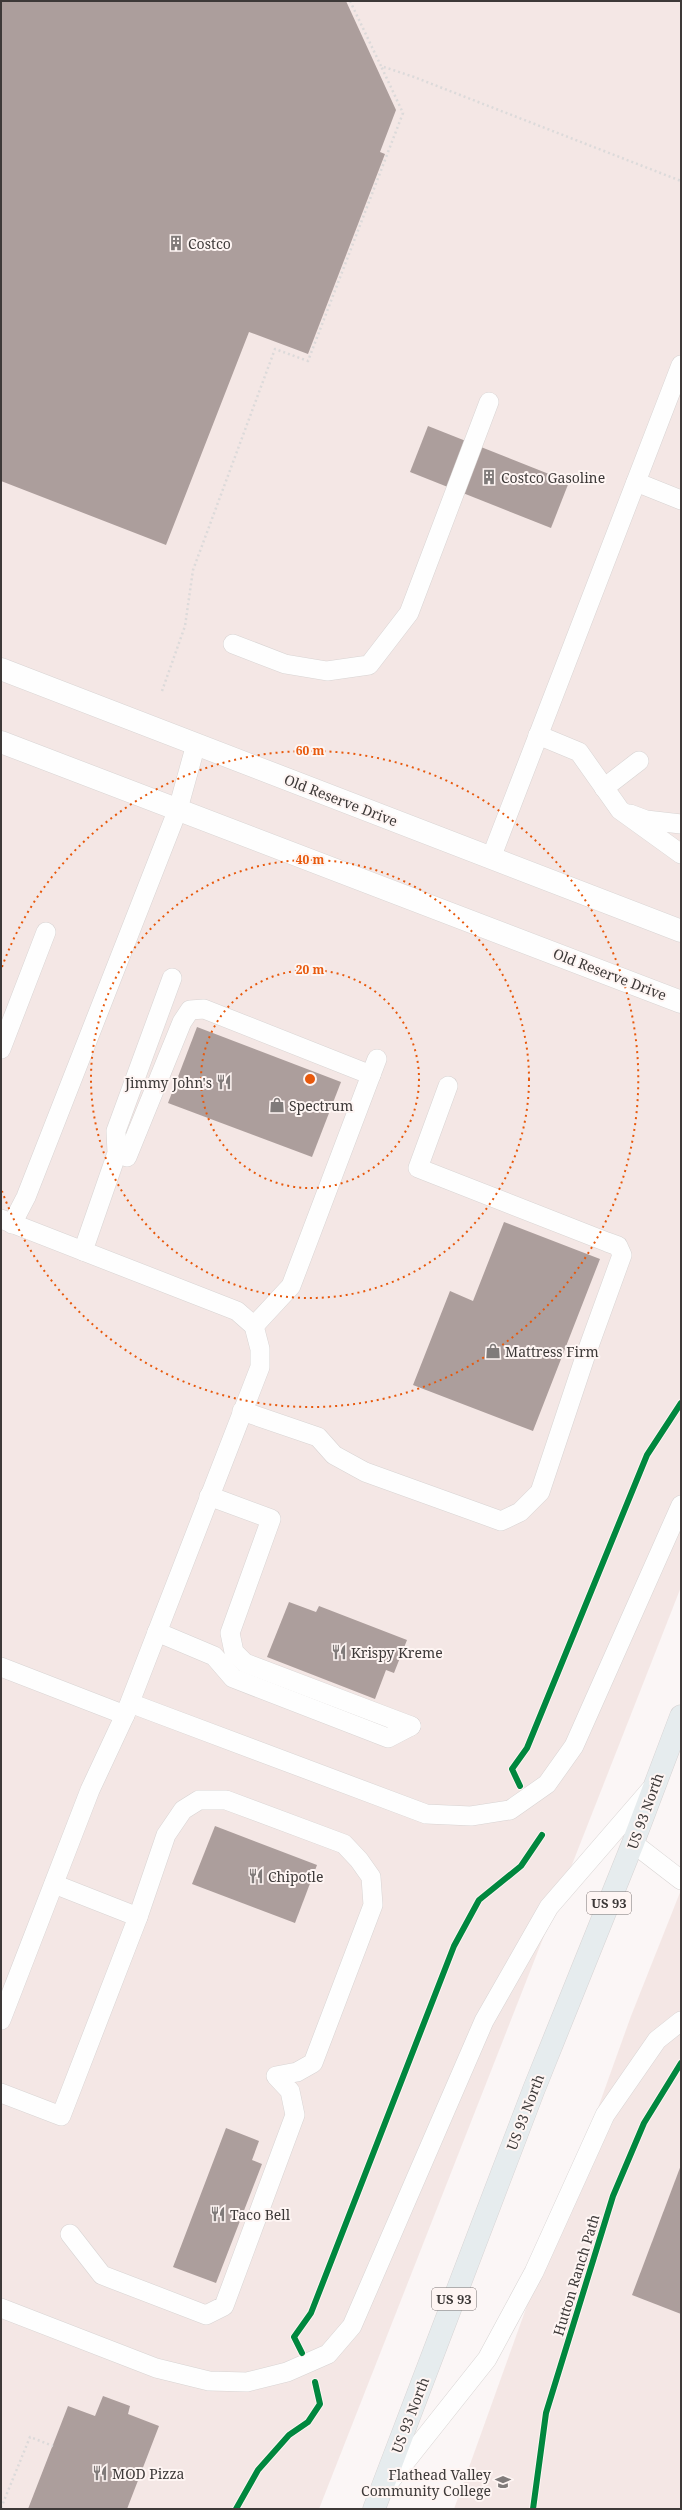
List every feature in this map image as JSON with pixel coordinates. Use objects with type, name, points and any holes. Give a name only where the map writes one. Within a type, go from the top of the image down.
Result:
[{"type":"main road","name":"Old Reserve Drive","points":[[1,669],[681,931]]},
{"type":"main road","name":"Old Reserve Drive","points":[[1,742],[681,1002]]},
{"type":"main road","name":"US 93 North","points":[[377,2502],[534,2089],[634,1843],[681,1716]]},
{"type":"lane","points":[[491,858],[681,365]]},
{"type":"lane","points":[[233,644],[285,664],[327,671],[368,665],[409,613],[489,402]]},
{"type":"lane","points":[[636,482],[681,500]]},
{"type":"lane","points":[[538,735],[579,752],[620,810],[681,854]]},
{"type":"lane","points":[[1,2020],[90,1790],[127,1709],[260,1367],[260,1349],[254,1326],[237,1311],[7,1221],[26,1197],[178,809],[196,744]]},
{"type":"lane","points":[[604,788],[639,761]]},
{"type":"lane","points":[[620,810],[646,820],[681,824]]},
{"type":"lane","points":[[1,1049],[46,932]]},
{"type":"lane","points":[[83,1252],[118,1153],[116,1131],[172,978]]},
{"type":"lane","points":[[127,1157],[182,1022],[190,1010],[204,1009],[374,1067],[291,1286],[254,1326]]},
{"type":"lane","points":[[242,1411],[318,1437],[334,1455],[365,1472],[501,1521],[520,1512],[540,1492],[585,1357],[622,1255],[618,1246],[418,1168],[448,1086]]},
{"type":"lane","points":[[157,1632],[214,1656],[233,1678],[388,1738],[411,1726],[246,1662],[234,1652],[230,1632],[272,1519],[210,1496]]},
{"type":"lane","points":[[1,1667],[127,1709],[426,1814],[471,1816],[510,1810],[547,1784],[574,1746],[681,1505]]},
{"type":"lane","points":[[1,2308],[156,2368],[209,2380],[247,2382],[287,2372],[328,2354],[352,2326],[484,2021],[549,1906],[654,1786]]},
{"type":"lane","points":[[1,2093],[61,2116],[138,1917],[166,1835],[183,1810],[199,1800],[226,1800],[344,1844],[359,1860],[371,1877],[373,1905],[313,2063],[297,2072],[276,2076],[290,2091],[296,2114],[224,2306],[206,2314],[102,2275],[70,2234]]},
{"type":"lane","points":[[634,1843],[681,1880]]},
{"type":"lane","points":[[54,1884],[138,1917]]},
{"type":"lane","points":[[377,2502],[487,2359],[534,2272],[604,2115],[657,2040],[681,2022]]},
{"type":"path","points":[[162,691],[185,626],[193,570],[275,349],[308,361],[403,114],[350,1]]},
{"type":"path","points":[[381,66],[414,77],[681,181]]},
{"type":"path","points":[[1,2508],[30,2437],[53,2446]]},
{"type":"shaded area","points":[[1,1],[681,1],[681,1587],[319,2509],[1,2509]]},
{"type":"shaded area","points":[[681,1890],[681,2509],[454,2509],[631,2016]]},
{"type":"building","name":"Costco","points":[[1,1],[346,1],[396,110],[380,152],[385,154],[308,354],[249,332],[166,545],[1,481]]},
{"type":"building","name":"Costco Gasoline","points":[[428,426],[569,482],[551,528],[410,472]]},
{"type":"building","points":[[197,1027],[341,1082],[312,1157],[168,1103]]},
{"type":"building","points":[[504,1222],[600,1259],[533,1431],[413,1385],[450,1291],[473,1301]]},
{"type":"building","points":[[289,1602],[316,1612],[319,1606],[407,1640],[394,1673],[386,1670],[375,1699],[267,1657]]},
{"type":"building","points":[[215,1826],[317,1865],[295,1923],[192,1884]]},
{"type":"building","points":[[226,2128],[259,2141],[252,2160],[262,2164],[216,2283],[173,2267]]},
{"type":"building","points":[[681,2165],[681,2314],[632,2295]]},
{"type":"building","points":[[103,2396],[130,2406],[128,2414],[159,2426],[127,2509],[28,2509],[68,2406],[95,2416]]},
{"type":"cycle path","points":[[520,1786],[512,1769],[527,1748],[647,1455],[681,1403]]},
{"type":"cycle path","points":[[302,2353],[294,2337],[311,2313],[454,1946],[479,1900],[521,1866],[542,1835]]},
{"type":"cycle path","name":"Hutton Ranch Path","points":[[533,2509],[546,2413],[613,2196],[644,2123],[681,2063]]},
{"type":"cycle path","points":[[236,2509],[258,2470],[289,2435],[308,2422],[320,2404],[315,2382]]},
{"type":"place","name":"Costco","points":[[176,243]]},
{"type":"place","name":"Costco Gasoline","points":[[489,477]]},
{"type":"place","name":"Jimmy John's","points":[[224,1082]]},
{"type":"place","name":"Spectrum","points":[[277,1105]]},
{"type":"place","name":"Mattress Firm","points":[[493,1351]]},
{"type":"place","name":"Krispy Kreme","points":[[339,1652]]},
{"type":"place","name":"Chipotle","points":[[256,1876]]},
{"type":"place","name":"Taco Bell","points":[[218,2214]]},
{"type":"place","name":"MOD Pizza","points":[[100,2473]]},
{"type":"place","name":"Flathead Valley Community College","points":[[503,2482]]}]
